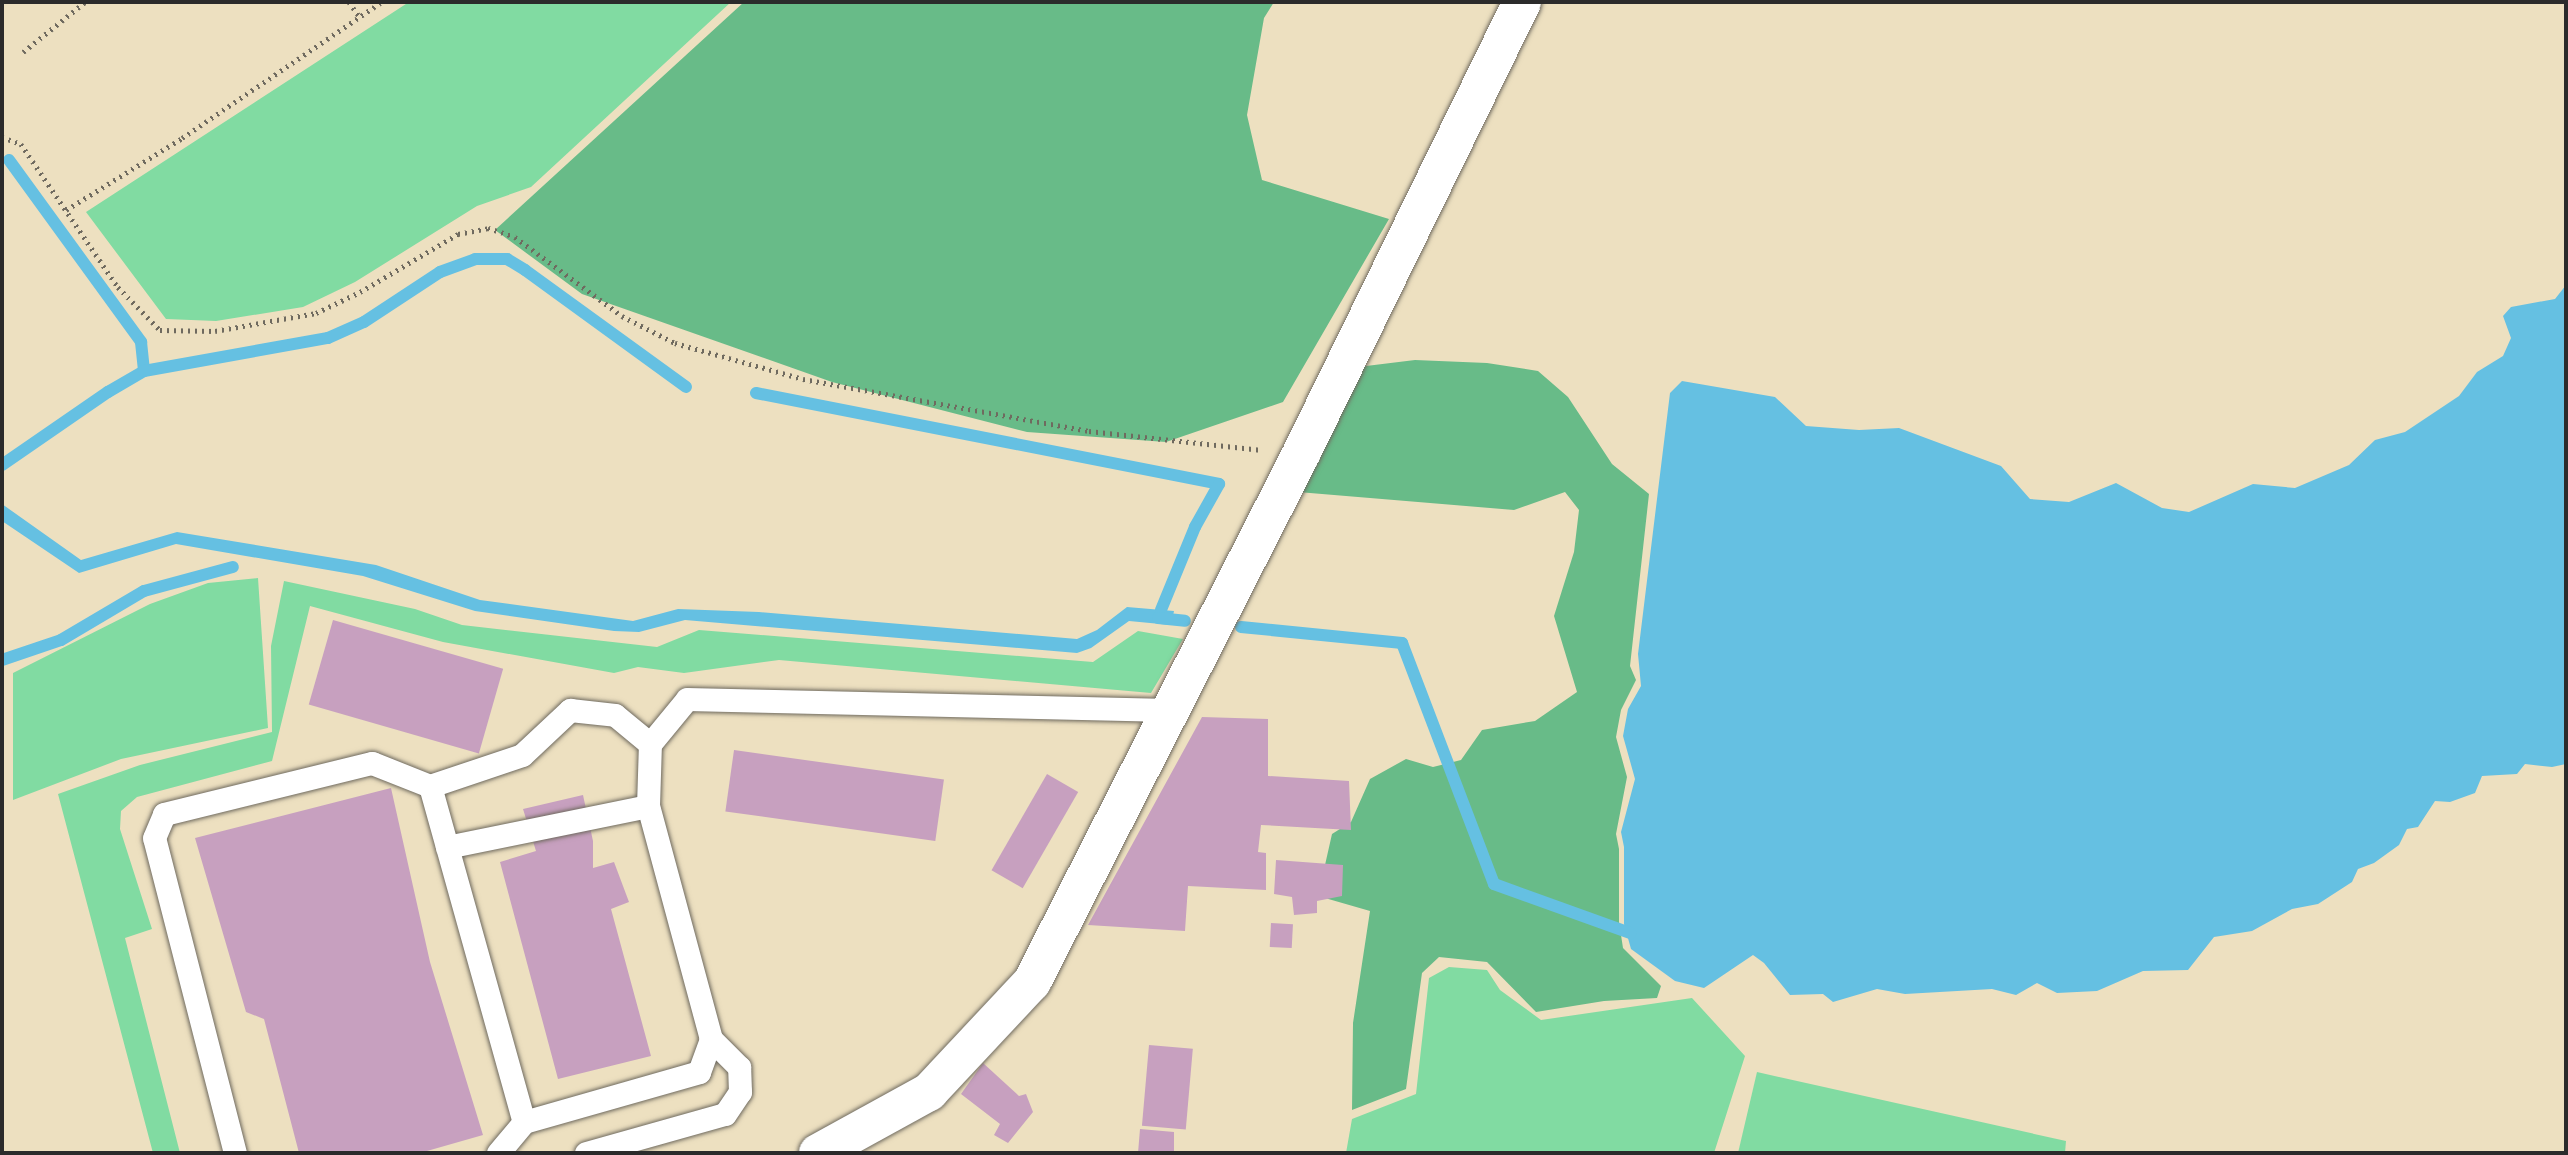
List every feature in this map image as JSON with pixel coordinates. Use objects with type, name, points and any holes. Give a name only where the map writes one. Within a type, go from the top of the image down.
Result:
[{"type":"street","points":[[818,1153],[929,1092],[1032,982],[1301,454],[1522,2]]},
{"type":"lane","points":[[586,1153],[643,1145],[725,1114],[740,1092],[739,1066],[711,1039],[648,806],[650,744],[687,699],[1169,710]]},
{"type":"lane","points":[[235,1153],[155,838],[164,814],[372,763],[430,786],[523,755],[570,709],[615,715],[650,744]]},
{"type":"lane","points":[[430,786],[524,1122]]},
{"type":"lane","points":[[447,847],[648,806]]},
{"type":"lane","points":[[498,1153],[524,1122],[699,1072],[711,1039]]},
{"type":"path","points":[[23,52],[85,2]]},
{"type":"path","points":[[349,2],[360,17]]},
{"type":"path","points":[[66,210],[182,138],[382,2]]},
{"type":"path","points":[[2,137],[21,144],[118,286],[160,330],[215,331],[316,313],[360,292],[458,234],[488,228],[515,237],[622,316],[675,344],[803,379],[1089,431],[1301,454]]},
{"type":"green space","points":[[409,2],[731,2],[531,187],[477,206],[355,282],[303,307],[216,321],[166,319],[86,212]]},
{"type":"green space","points":[[744,2],[1274,2],[1264,18],[1247,115],[1262,180],[1389,219],[1283,402],[1166,442],[1027,432],[832,382],[582,294],[495,230]]},
{"type":"green space","points":[[1415,360],[1487,363],[1538,371],[1568,397],[1612,464],[1649,494],[1630,666],[1636,680],[1621,710],[1616,737],[1627,777],[1616,834],[1619,849],[1619,922],[1623,948],[1661,986],[1657,998],[1604,1001],[1536,1012],[1487,962],[1439,957],[1422,973],[1406,1089],[1352,1110],[1353,1023],[1370,911],[1318,896],[1332,834],[1351,822],[1370,779],[1406,759],[1433,767],[1461,760],[1482,730],[1535,721],[1577,692],[1554,616],[1574,552],[1579,510],[1565,492],[1514,510],[1298,492],[1358,367]]},
{"type":"green space","points":[[258,578],[268,728],[121,759],[13,800],[13,673],[150,604],[208,583]]},
{"type":"green space","points":[[284,581],[415,609],[462,625],[657,647],[699,630],[1093,662],[1138,631],[1183,639],[1151,693],[779,660],[684,673],[638,667],[614,673],[443,642],[310,606],[272,761],[137,797],[121,811],[120,829],[152,929],[125,938],[180,1153],[153,1153],[58,794],[140,765],[272,732],[271,646]]},
{"type":"green space","points":[[1449,967],[1487,970],[1500,990],[1541,1020],[1692,998],[1745,1056],[1714,1153],[1346,1153],[1352,1119],[1416,1094],[1429,978]]},
{"type":"green space","points":[[1757,1072],[2066,1141],[2065,1153],[1738,1153]]},
{"type":"water","points":[[2566,285],[2566,764],[2552,767],[2525,764],[2517,774],[2482,776],[2475,793],[2450,802],[2435,801],[2418,827],[2407,829],[2399,845],[2374,863],[2358,869],[2352,882],[2318,904],[2292,909],[2252,931],[2214,937],[2188,970],[2143,971],[2097,991],[2057,993],[2037,983],[2016,995],[1992,989],[1905,994],[1877,989],[1833,1002],[1823,994],[1790,995],[1764,963],[1753,955],[1704,988],[1675,981],[1631,949],[1624,924],[1624,847],[1621,832],[1635,779],[1623,736],[1628,709],[1641,686],[1638,654],[1670,393],[1682,381],[1775,397],[1806,426],[1859,430],[1899,428],[2001,466],[2030,499],[2069,502],[2116,483],[2162,508],[2189,512],[2253,484],[2295,488],[2349,465],[2375,440],[2405,432],[2459,396],[2477,372],[2503,356],[2511,338],[2503,316],[2511,307],[2555,299]]},
{"type":"water","points":[[2,504],[81,560],[177,532],[376,565],[480,600],[633,621],[678,609],[759,612],[1077,639],[1097,630],[1127,607],[1174,611],[1171,625],[1129,621],[1091,648],[1077,653],[685,620],[639,632],[614,631],[475,611],[363,576],[176,544],[79,573],[2,521]]},
{"type":"building","points":[[333,620],[503,669],[479,753],[309,705]]},
{"type":"building","points":[[1202,717],[1268,719],[1268,776],[1349,781],[1351,830],[1261,825],[1258,852],[1266,853],[1266,890],[1188,886],[1185,931],[1088,925]]},
{"type":"building","points":[[734,750],[944,780],[935,841],[725,811]]},
{"type":"building","points":[[1047,774],[1078,792],[1023,888],[992,870]]},
{"type":"building","points":[[391,788],[430,962],[483,1135],[420,1153],[299,1153],[264,1019],[246,1012],[195,838]]},
{"type":"building","points":[[583,795],[593,841],[593,868],[614,862],[629,902],[611,909],[651,1056],[558,1079],[500,862],[536,851],[523,809]]},
{"type":"building","points":[[1276,860],[1343,865],[1342,896],[1317,901],[1317,913],[1294,915],[1292,897],[1274,894]]},
{"type":"building","points":[[1271,923],[1293,924],[1292,948],[1270,947]]},
{"type":"building","points":[[1149,1045],[1193,1049],[1186,1130],[1142,1126]]},
{"type":"building","points":[[983,1063],[1019,1096],[1026,1094],[1033,1112],[1008,1143],[994,1135],[1000,1124],[961,1094]]},
{"type":"building","points":[[1140,1129],[1174,1132],[1174,1153],[1138,1153]]},
{"type":"waterway","points":[[9,160],[141,342],[144,371]]},
{"type":"waterway","points":[[2,465],[108,392],[144,371],[328,338],[364,322],[440,272],[475,259],[507,259],[686,387]]},
{"type":"waterway","points":[[756,393],[1219,484],[1195,527],[1161,610]]},
{"type":"waterway","points":[[2,660],[61,640],[144,591],[233,567]]},
{"type":"waterway","points":[[1158,618],[1185,621]]},
{"type":"waterway","points":[[1241,627],[1402,643],[1494,884],[1630,933]]}]
